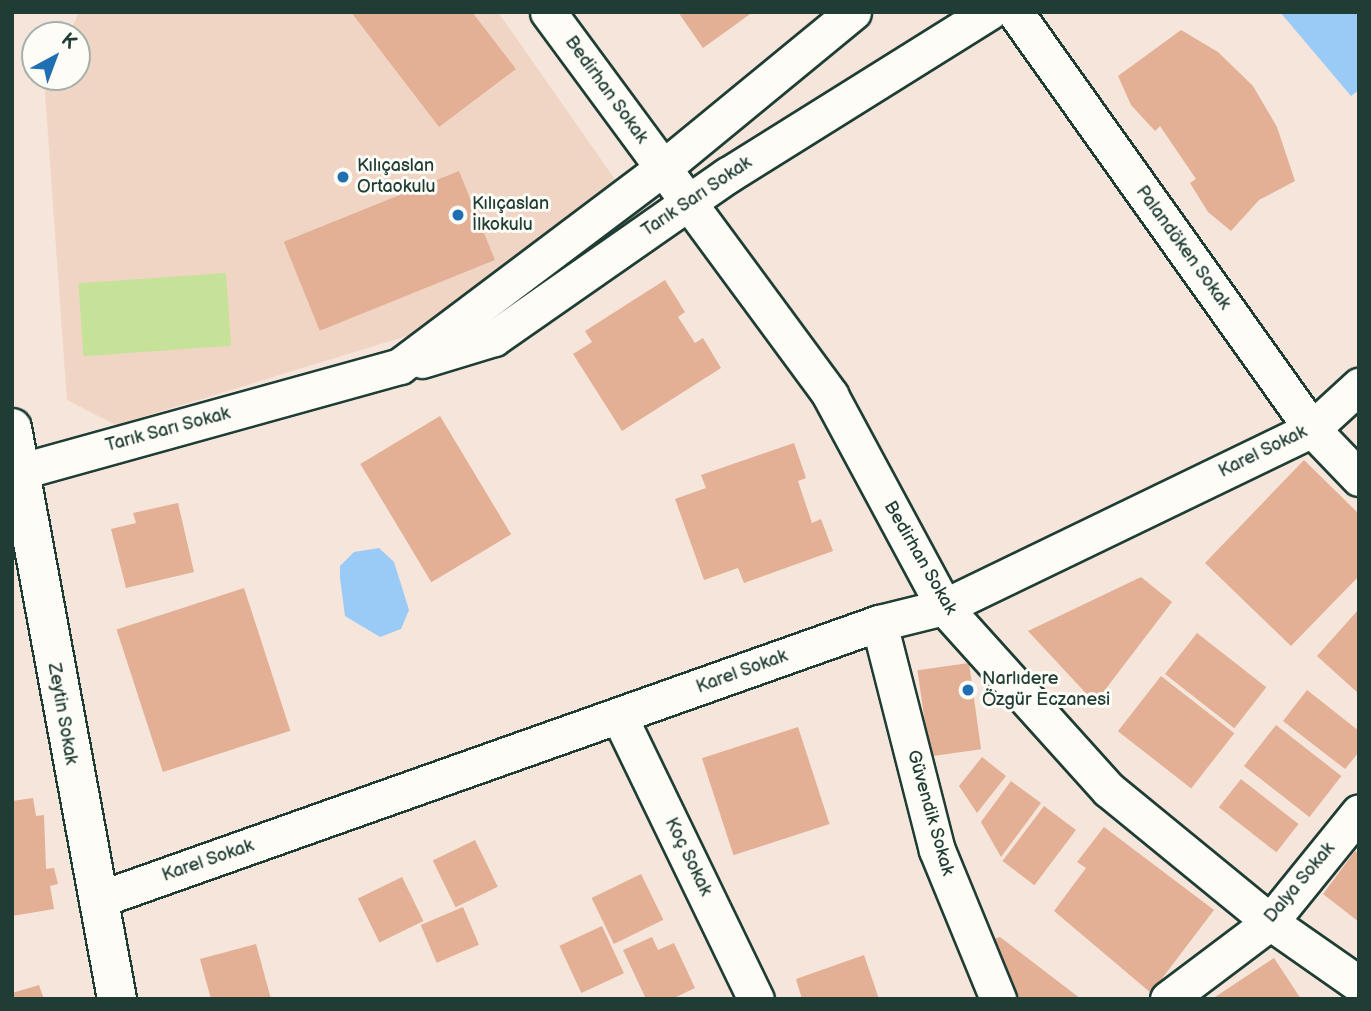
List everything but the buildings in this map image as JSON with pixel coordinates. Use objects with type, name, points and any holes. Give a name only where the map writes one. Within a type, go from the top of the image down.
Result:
[{"type":"street","name":"Bedirhan Sokak","points":[[548,12],[663,168],[686,204],[830,395],[944,607],[1109,790],[1346,984]]},
{"type":"street","name":"Tarık Sarı Sokak","points":[[400,366],[663,168],[853,12]]},
{"type":"street","name":"Tarık Sarı Sokak","points":[[14,449],[400,366],[494,338],[686,204],[989,12]]},
{"type":"street","name":"Palandöken Sokak","points":[[1015,12],[1312,429],[1359,478]]},
{"type":"street","name":"Karel Sokak","points":[[97,900],[879,623],[944,607],[1312,429],[1359,386]]},
{"type":"street","name":"Zeytin Sokak","points":[[12,428],[117,999]]},
{"type":"street","name":"Güvendik Sokak","points":[[879,623],[937,850],[998,999]]},
{"type":"street","name":"Koç Sokak","points":[[620,716],[756,999]]},
{"type":"street","name":"Dalya Sokak","points":[[1168,999],[1270,922],[1359,812]]},
{"type":"shaded area","name":"Kılıçaslan İlkokulu","points":[[79,12],[498,12],[623,191],[436,327],[116,425],[67,400],[45,92],[91,91],[91,21],[75,21]]},
{"type":"green space","points":[[226,273],[231,346],[83,356],[78,283]]},
{"type":"water","points":[[1280,12],[1359,12],[1359,90],[1351,96]]},
{"type":"water","points":[[379,548],[394,562],[409,610],[401,629],[380,637],[345,616],[340,578],[340,566],[354,552]]},
{"type":"place","name":"Kılıçaslan Ortaokulu","points":[[343,177]]},
{"type":"place","name":"Kılıçaslan İlkokulu","points":[[458,215]]},
{"type":"place","name":"Narlıdere Özgür Eczanesi","points":[[968,690]]}]
